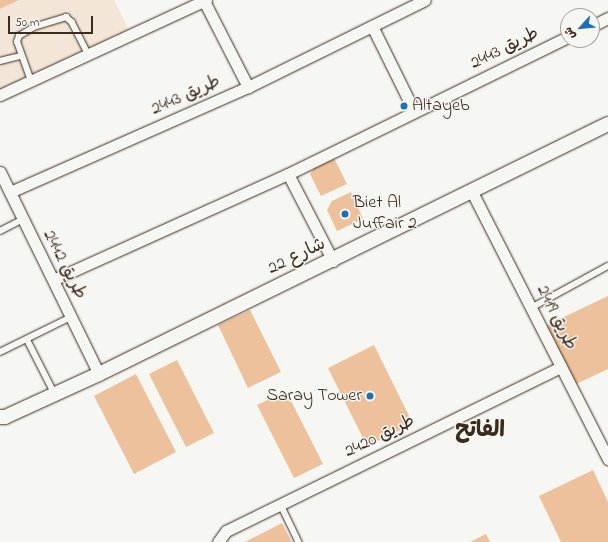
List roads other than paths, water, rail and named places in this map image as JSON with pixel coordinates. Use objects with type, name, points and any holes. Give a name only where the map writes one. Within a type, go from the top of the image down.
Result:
[{"type":"street","name":"طريق 2443","points":[[10,192],[248,87],[425,0]]},
{"type":"street","points":[[0,95],[88,53],[205,1],[248,87]]},
{"type":"street","points":[[372,26],[414,111]]},
{"type":"street","name":"طريق 2443","points":[[55,278],[288,174],[560,41]]},
{"type":"street","name":"شارع 22","points":[[2,418],[55,395],[333,261],[608,124]]},
{"type":"street","name":"طريق 2442","points":[[0,172],[22,220],[55,278],[71,317],[99,374]]},
{"type":"street","points":[[288,174],[333,261]]},
{"type":"street","name":"طريق 2419","points":[[472,192],[550,338],[561,367],[569,376],[608,460]]},
{"type":"street","name":"طريق 2420","points":[[218,542],[226,531],[561,367]]},
{"type":"lane","points":[[31,81],[20,56],[17,42],[19,36],[62,16],[72,22],[88,53]]},
{"type":"lane","points":[[0,61],[20,56]]},
{"type":"lane","points":[[0,231],[22,220]]},
{"type":"lane","points":[[533,307],[608,266]]},
{"type":"lane","points":[[0,352],[71,317]]},
{"type":"lane","points":[[27,339],[55,395]]},
{"type":"lane","points":[[281,505],[299,542]]},
{"type":"place","name":"Altayeb","points":[[404,106]]},
{"type":"place","name":"Biet Al Juffair 2","points":[[345,214]]},
{"type":"place","name":"Saray Tower","points":[[370,396]]},
{"type":"district","name":"الفاتح","points":[[480,432]]}]
